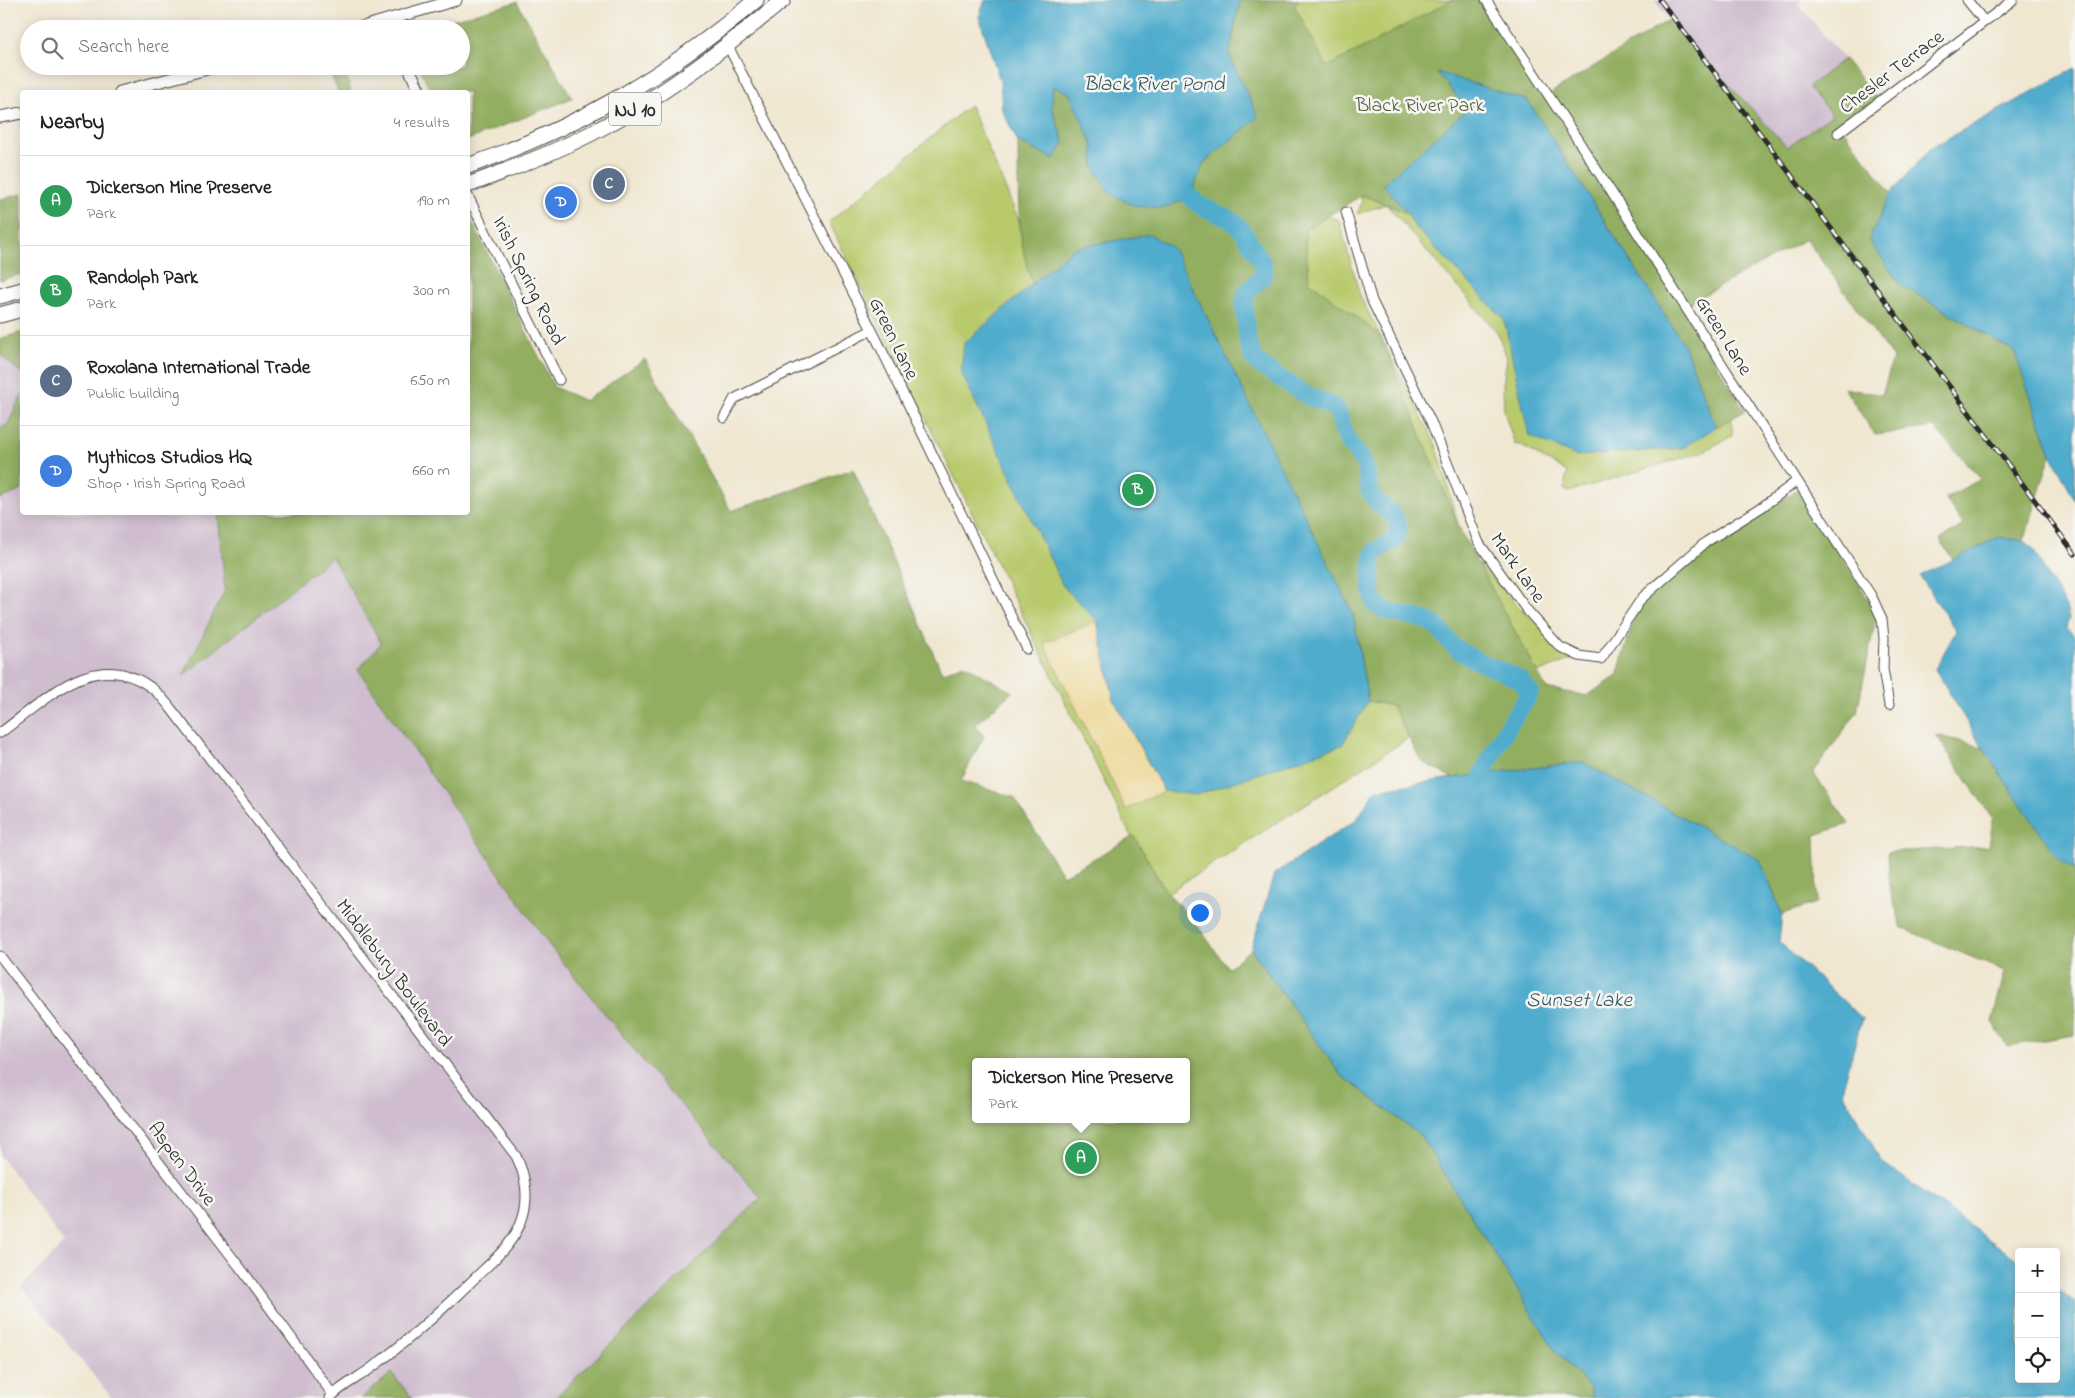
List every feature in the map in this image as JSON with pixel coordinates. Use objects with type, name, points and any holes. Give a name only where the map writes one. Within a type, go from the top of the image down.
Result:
[{"type":"highway","name":"NJ 10","points":[[470,165],[552,132],[625,95],[702,43],[756,0]]},
{"type":"highway","name":"NJ 10","points":[[470,184],[528,162],[592,133],[648,101],[728,46],[782,0]]},
{"type":"highway","points":[[0,296],[20,291]]},
{"type":"highway","points":[[0,315],[20,310]]},
{"type":"main road","points":[[403,20],[456,0]]},
{"type":"main road","points":[[128,90],[184,75]]},
{"type":"main road","points":[[412,75],[419,90]]},
{"type":"main road","points":[[0,117],[20,113]]},
{"type":"street","name":"Green Lane","points":[[1486,0],[1872,597],[1882,619],[1883,669],[1889,705]]},
{"type":"street","points":[[1967,0],[1984,22]]},
{"type":"street","name":"Chesler Terrace","points":[[1838,133],[2013,0]]},
{"type":"street","name":"Green Lane","points":[[728,46],[872,330],[1028,649]]},
{"type":"street","name":"Irish Spring Road","points":[[470,200],[559,380]]},
{"type":"street","name":"Mark Lane","points":[[1346,212],[1372,301],[1430,422],[1479,543],[1526,609],[1560,646],[1579,656],[1601,658],[1642,598],[1706,542],[1762,507],[1797,481]]},
{"type":"street","points":[[724,418],[734,399],[872,330]]},
{"type":"street","name":"Middlebury Boulevard","points":[[0,733],[64,685],[85,676],[99,673],[127,676],[155,690],[348,937],[516,1156],[522,1167],[526,1193],[524,1213],[515,1235],[504,1250],[424,1326],[332,1397],[323,1398]]},
{"type":"street","name":"Aspen Drive","points":[[0,956],[240,1267],[332,1397]]},
{"type":"shaded area","points":[[1654,0],[1801,0],[1798,4],[1844,59],[1808,87],[1832,115],[1787,148],[1669,20]]},
{"type":"shaded area","points":[[0,355],[20,371],[20,398],[7,426],[0,427]]},
{"type":"shaded area","points":[[20,491],[20,515],[218,515],[225,590],[184,675],[331,556],[381,643],[358,671],[549,945],[635,1051],[762,1198],[555,1398],[412,1398],[392,1373],[361,1398],[112,1398],[22,1287],[64,1243],[0,1155],[0,499]]},
{"type":"green space","name":"Black River Park","points":[[1115,0],[1476,0],[1732,403],[1732,436],[1702,452],[1568,492],[1564,489],[1567,472],[1518,444],[1515,445],[1504,411],[1503,385],[1507,357],[1497,332],[1386,204],[1357,214],[1362,202],[1359,191],[1326,213],[1330,217],[1339,220],[1360,296],[1437,447],[1460,532],[1473,557],[1492,579],[1572,659],[1520,680],[1435,721],[1161,897],[829,222],[970,105],[1035,259]]},
{"type":"green space","name":"Black River Park","points":[[1240,0],[1299,0],[1294,5],[1327,67],[1452,0],[1480,0],[1546,96],[1669,20],[1787,147],[1832,115],[1808,87],[1844,59],[1879,101],[1842,128],[1891,193],[1869,240],[1901,285],[2014,351],[2051,454],[2024,541],[1999,537],[1953,560],[1940,540],[1963,525],[1945,498],[1981,479],[1934,427],[1875,435],[1844,388],[1882,395],[1893,358],[1806,239],[1682,307],[1745,411],[1716,427],[1684,345],[1528,101],[1438,73],[1468,109],[1384,184],[1407,213],[1362,195],[1305,230],[1309,281],[1380,335],[1462,534],[1546,688],[1587,696],[1617,676],[1642,592],[1798,489],[1877,613],[1857,712],[1813,773],[1849,824],[1815,835],[1817,903],[1782,914],[1759,860],[1582,762],[1452,778],[1421,761],[1392,706],[1368,701],[1353,614],[1074,248],[1033,284],[1023,250],[1019,214],[1018,142],[1054,159],[1064,142],[1052,108],[1053,85],[1070,93],[1093,145],[1094,167],[1135,206],[1164,208],[1190,197],[1204,162],[1257,117],[1229,55]]},
{"type":"green space","points":[[517,2],[572,98],[470,139],[470,90],[430,90],[423,75],[470,75],[470,20],[452,20]]},
{"type":"green space","points":[[331,75],[348,75],[350,90],[337,90]]},
{"type":"green space","points":[[20,194],[20,275],[0,280],[0,199]]},
{"type":"green space","points":[[470,218],[554,387],[585,401],[645,359],[731,511],[853,469],[942,673],[964,664],[1012,692],[975,725],[984,736],[961,781],[1014,797],[1063,876],[1134,836],[1166,891],[1196,924],[1228,968],[1251,949],[1340,1074],[1421,1136],[1555,1350],[1590,1388],[1592,1398],[555,1398],[761,1198],[635,1051],[549,945],[358,670],[381,643],[332,557],[183,676],[225,590],[218,515],[470,515]]},
{"type":"green space","points":[[20,333],[20,371],[0,355],[0,339]]},
{"type":"green space","points":[[20,398],[20,491],[0,499],[0,427],[7,426]]},
{"type":"green space","points":[[1936,735],[1982,747],[2059,860],[2075,870],[2075,1035],[2007,1046],[1992,1022],[2005,971],[1902,928],[1890,891],[1888,852],[1989,846],[1993,819]]},
{"type":"green space","points":[[392,1373],[412,1398],[361,1398]]},
{"type":"sand","points":[[1097,621],[1114,700],[1164,791],[1126,810],[1044,643]]},
{"type":"water","name":"Black River Pond","points":[[985,0],[1240,0],[1229,55],[1258,117],[1204,162],[1190,197],[1164,208],[1135,206],[1109,193],[1094,167],[1093,145],[1069,93],[1053,86],[1052,108],[1064,143],[1054,159],[1018,142],[1002,110],[1000,81],[979,17]]},
{"type":"water","points":[[2075,68],[2075,500],[2051,454],[2014,351],[1901,285],[1869,240],[1891,193],[1932,147]]},
{"type":"water","points":[[1437,72],[1528,101],[1684,345],[1716,427],[1683,448],[1576,456],[1529,436],[1504,319],[1415,227],[1407,213],[1383,184],[1467,109]]},
{"type":"water","points":[[1150,234],[1173,248],[1353,614],[1368,701],[1342,745],[1196,795],[1164,791],[1114,700],[1097,621],[1063,586],[961,372],[964,343],[1074,248]]},
{"type":"water","points":[[1999,537],[2024,541],[2031,546],[2066,607],[2069,618],[2066,628],[2075,636],[2075,870],[2059,860],[1982,747],[1935,669],[1956,631],[1920,576]]},
{"type":"water","name":"Sunset Lake","points":[[1582,762],[1760,860],[1782,914],[1779,942],[1862,1018],[1842,1091],[1882,1162],[2015,1258],[2015,1383],[2060,1383],[2060,1291],[2075,1302],[2075,1398],[1592,1398],[1590,1388],[1555,1350],[1421,1136],[1340,1074],[1251,949],[1274,874],[1357,819],[1375,790],[1452,778]]},
{"type":"waterway","points":[[1190,197],[1201,206],[1231,220],[1242,230],[1262,262],[1263,276],[1246,293],[1244,304],[1248,343],[1254,359],[1306,395],[1336,408],[1346,437],[1364,464],[1370,492],[1391,513],[1397,522],[1397,536],[1394,540],[1376,551],[1372,562],[1372,593],[1375,604],[1388,611],[1430,622],[1438,627],[1452,644],[1462,652],[1514,677]]},
{"type":"waterway","points":[[1483,774],[1509,725],[1530,692],[1520,680]]},
{"type":"railway","points":[[1660,0],[2075,554]]},
{"type":"place","name":"Roxolana International Trade","points":[[609,184]]},
{"type":"place","name":"Mythicos Studios HQ","points":[[561,202]]},
{"type":"place","name":"Randolph Park","points":[[1138,490]]},
{"type":"place","name":"Dickerson Mine Preserve","points":[[1081,1158]]}]
